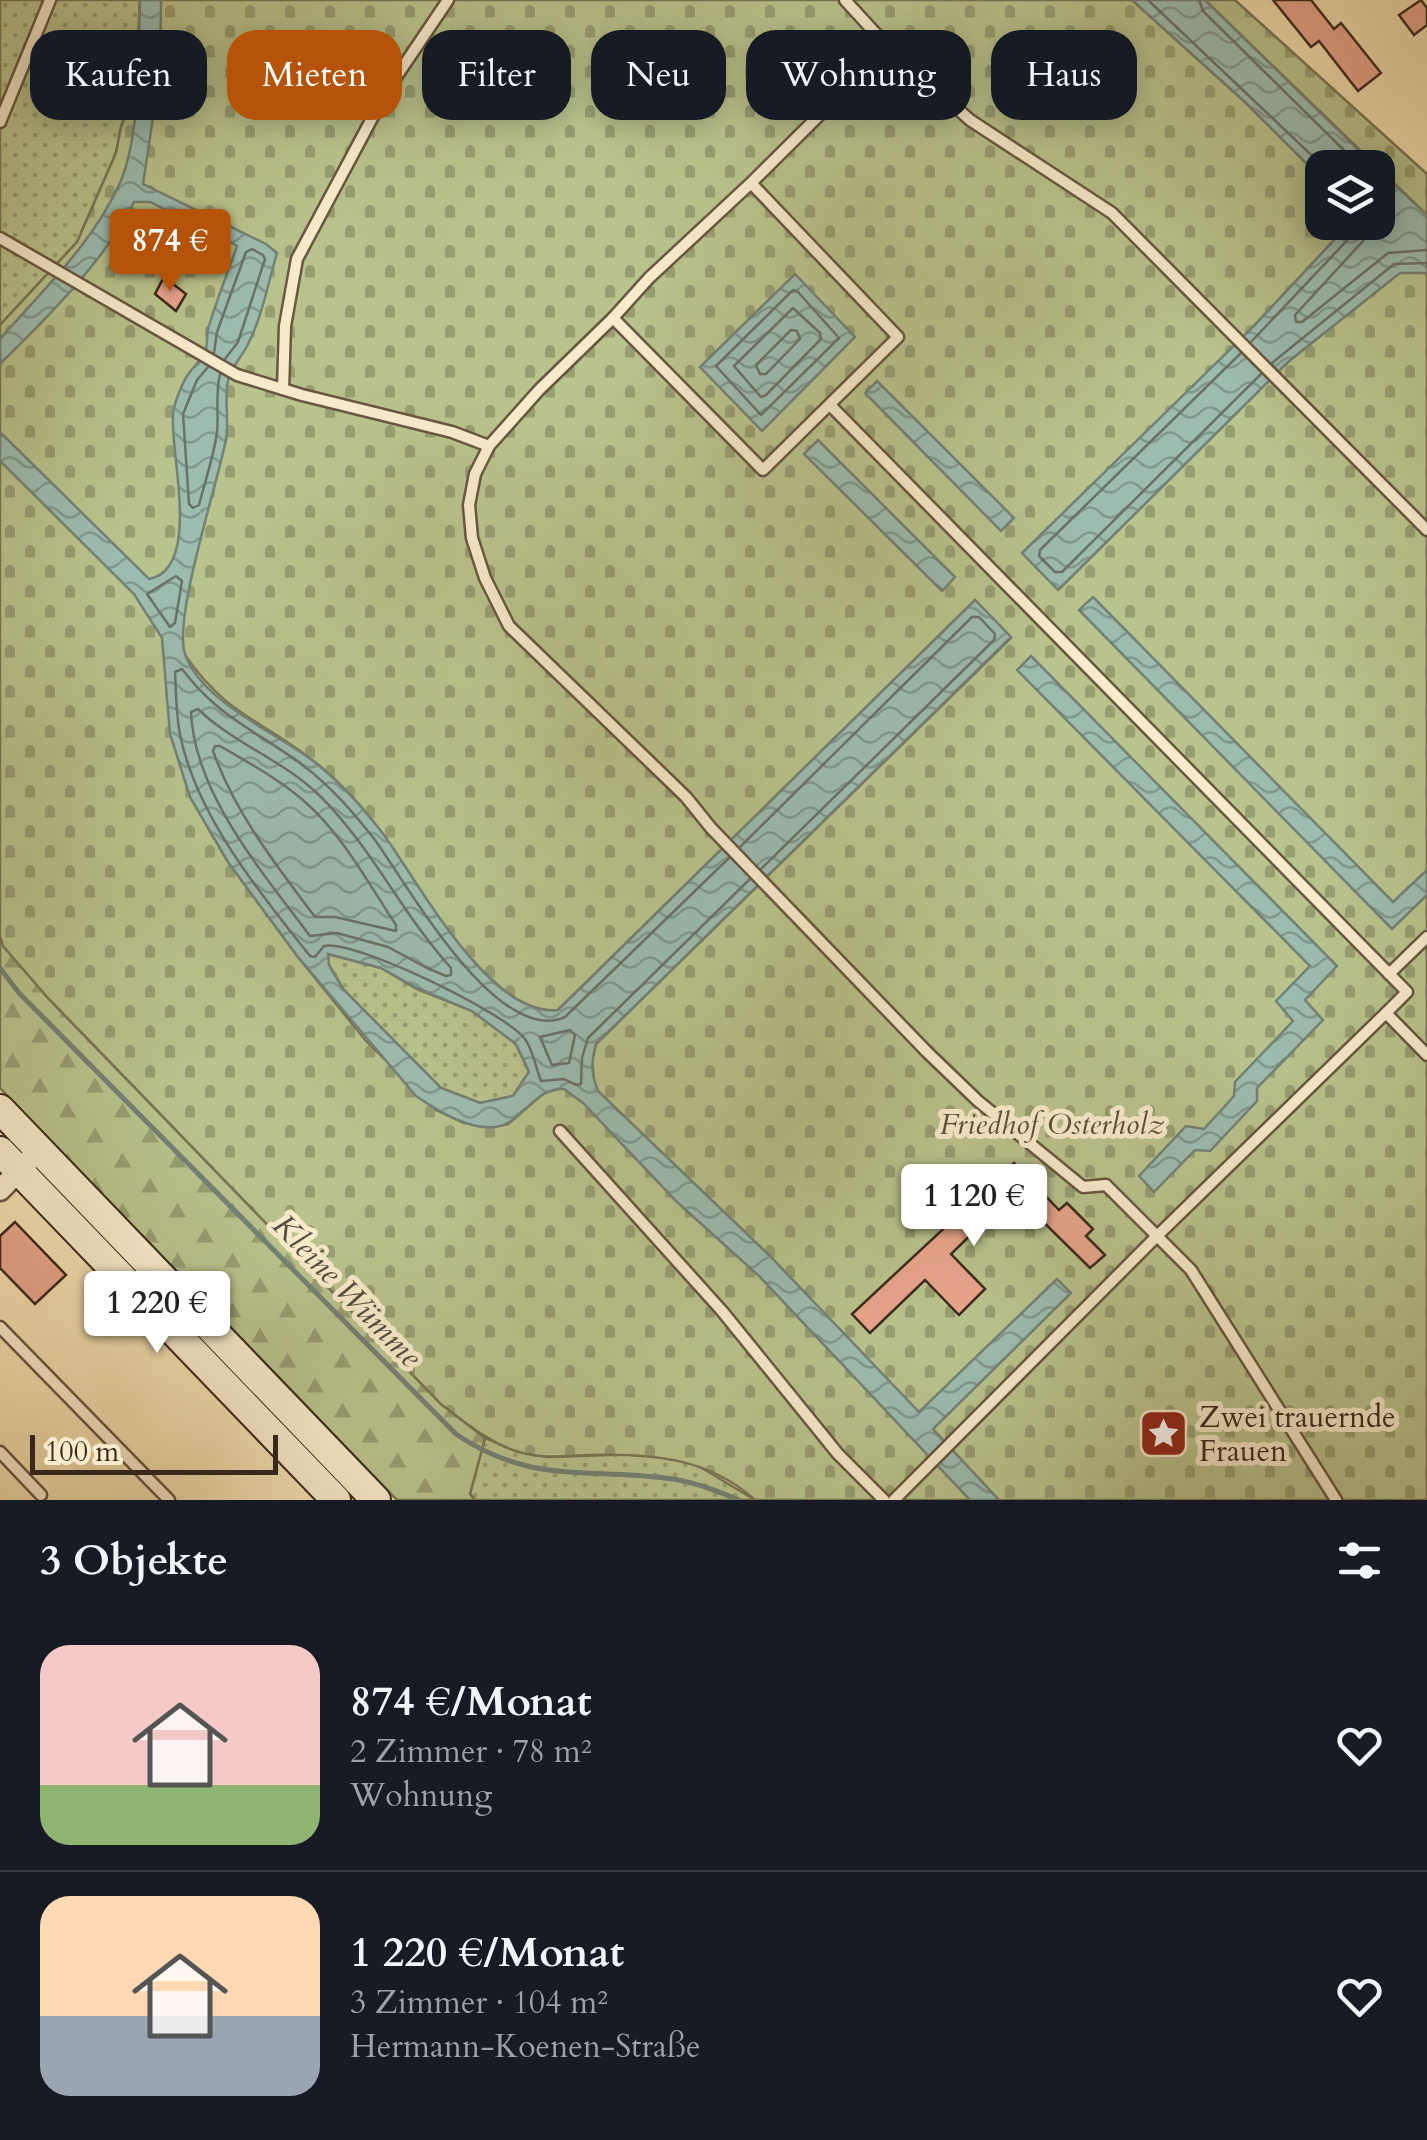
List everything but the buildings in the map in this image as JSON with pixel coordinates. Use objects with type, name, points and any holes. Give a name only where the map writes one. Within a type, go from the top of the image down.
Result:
[{"type":"main road","points":[[0,1109],[376,1500]]},
{"type":"main road","points":[[6,1171],[336,1500]]},
{"type":"street","points":[[6,1171],[39,1150]]},
{"type":"lane","points":[[0,122],[50,0]]},
{"type":"lane","points":[[283,389],[285,326],[297,259],[386,92],[448,0]]},
{"type":"lane","points":[[845,0],[872,30]]},
{"type":"lane","points":[[815,120],[649,278],[489,446],[475,474],[468,505],[472,538],[485,578],[509,626],[686,797],[767,887],[978,1101],[1082,1187],[1106,1185],[1191,1270],[1336,1500]]},
{"type":"lane","points":[[970,120],[1112,213],[1427,530]]},
{"type":"lane","points":[[613,318],[763,470],[830,405],[898,337],[752,183]]},
{"type":"lane","points":[[0,238],[237,375],[452,432],[489,446]]},
{"type":"lane","points":[[830,405],[1407,992],[894,1500]]},
{"type":"lane","points":[[1390,974],[1427,937]]},
{"type":"lane","points":[[1386,1014],[1427,1055]]},
{"type":"lane","points":[[560,1131],[722,1310],[838,1454],[884,1500]]},
{"type":"lane","points":[[0,1326],[170,1500]]},
{"type":"lane","points":[[0,1452],[41,1494]]},
{"type":"green space","points":[[0,0],[140,0],[139,30],[30,30],[30,120],[124,120],[116,153],[77,242],[0,325]]},
{"type":"green space","name":"Friedhof Osterholz","points":[[140,0],[1132,0],[1305,162],[1305,240],[1334,240],[1252,328],[1058,590],[1289,361],[1400,272],[1427,273],[1427,1500],[755,1500],[718,1475],[676,1461],[633,1455],[545,1456],[508,1448],[478,1432],[441,1404],[48,998],[3,946],[0,937],[0,325],[77,242],[116,153],[124,120],[207,120],[207,30],[139,30]],"holes":[[[975,600],[1011,638],[596,1044],[593,1079],[544,1093],[508,1124],[493,1127],[464,1123],[436,1110],[366,1041],[298,957],[228,862],[190,797],[185,655],[227,702],[307,756],[350,794],[483,972],[533,1007],[558,1010]]]},
{"type":"green space","points":[[1205,0],[1235,0],[1427,174],[1427,215],[1395,184],[1395,150],[1360,150]]},
{"type":"green space","points":[[0,937],[48,998],[441,1404],[485,1438],[470,1494],[475,1500],[397,1500],[0,1088]]},
{"type":"green space","points":[[328,954],[381,968],[417,989],[472,1011],[516,1044],[529,1072],[513,1096],[480,1103],[441,1088],[343,989],[329,965]]},
{"type":"green space","points":[[485,1438],[520,1452],[547,1457],[640,1454],[692,1462],[755,1500],[475,1500],[470,1494]]},
{"type":"water","points":[[140,0],[161,0],[161,30],[139,30]]},
{"type":"water","points":[[1132,0],[1205,0],[1359,150],[1305,150],[1305,162]]},
{"type":"water","points":[[135,120],[153,120],[143,184],[277,253],[257,324],[228,380],[226,439],[185,611],[185,654],[207,688],[317,764],[352,797],[384,835],[459,944],[507,993],[532,1007],[558,1010],[975,600],[1011,637],[596,1044],[593,1057],[598,1091],[770,1256],[919,1412],[1057,1279],[1071,1293],[933,1429],[999,1500],[970,1500],[759,1276],[677,1202],[583,1103],[564,1089],[542,1095],[511,1121],[488,1127],[462,1122],[416,1096],[298,957],[228,862],[190,797],[170,734],[162,638],[134,594],[0,461],[0,432],[149,579],[165,571],[175,555],[180,508],[173,434],[175,406],[186,377],[205,352],[208,329],[237,246],[150,202],[134,202],[92,266],[0,364],[0,339],[81,247],[108,207],[131,143]],"holes":[[[328,954],[381,968],[472,1011],[516,1044],[529,1072],[513,1096],[480,1103],[441,1088],[343,989],[329,965]]]},
{"type":"water","points":[[1395,185],[1427,215],[1427,273],[1400,273],[1289,361],[1058,590],[1022,553],[1252,328],[1334,240],[1395,240]]},
{"type":"water","points":[[795,274],[855,337],[762,431],[700,367]]},
{"type":"water","points":[[877,381],[1014,518],[1001,531],[865,393]]},
{"type":"water","points":[[818,440],[955,577],[942,591],[804,454]]},
{"type":"water","points":[[1093,597],[1393,902],[1427,870],[1427,895],[1392,929],[1079,610]]},
{"type":"water","points":[[1031,656],[1337,966],[1305,1000],[1323,1020],[1257,1088],[1257,1101],[1210,1151],[1195,1150],[1154,1192],[1139,1176],[1186,1126],[1204,1129],[1234,1096],[1235,1082],[1293,1021],[1276,1001],[1310,966],[1017,670]]},
{"type":"waterway","name":"Kleine Wümme","points":[[0,968],[19,993],[456,1434],[508,1461],[533,1467],[675,1479],[739,1500]]},
{"type":"place","name":"Zwei trauernde Frauen","points":[[1164,1434]]}]
